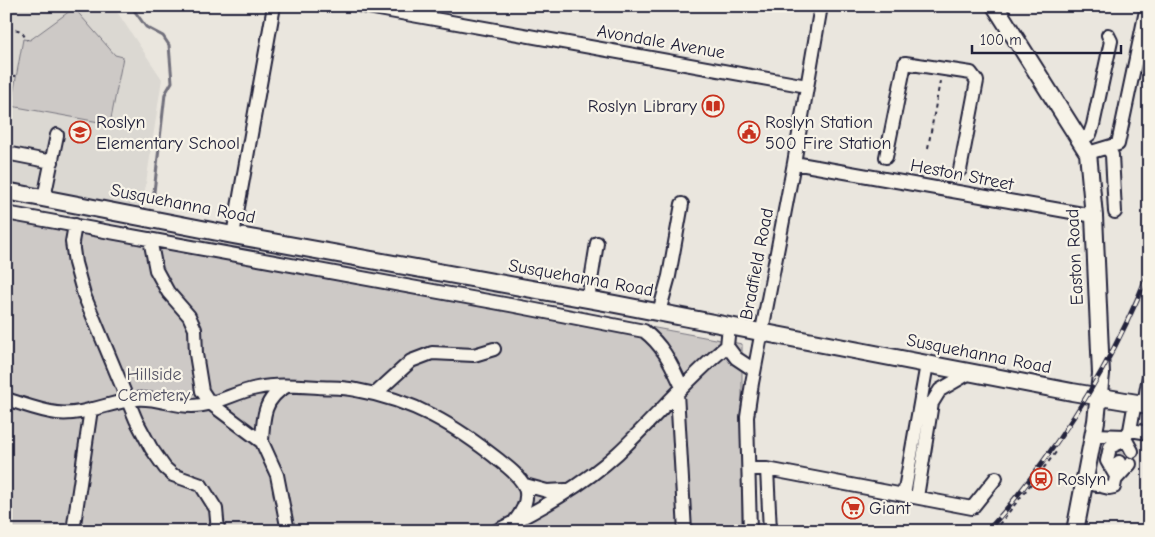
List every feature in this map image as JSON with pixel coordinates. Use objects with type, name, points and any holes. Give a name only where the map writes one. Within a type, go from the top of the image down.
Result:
[{"type":"main road","name":"Easton Road","points":[[995,6],[1084,147],[1094,216],[1100,355],[1099,396],[1075,531]]},
{"type":"main road","name":"Susquehanna Road","points":[[6,192],[659,312],[1142,404]]},
{"type":"street","points":[[233,235],[274,6]]},
{"type":"street","name":"Avondale Avenue","points":[[362,6],[807,86]]},
{"type":"street","name":"Bradfield Road","points":[[750,531],[747,417],[754,370],[822,6]]},
{"type":"street","points":[[1108,35],[1111,41],[1093,125],[1084,147],[1108,148],[1118,144],[1147,6]]},
{"type":"street","points":[[886,157],[905,63],[971,74],[976,81],[960,170]]},
{"type":"street","points":[[44,198],[57,135]]},
{"type":"street","points":[[1108,148],[1112,154],[1115,212]]},
{"type":"street","points":[[6,153],[52,162]]},
{"type":"street","name":"Heston Street","points":[[794,163],[1094,216]]},
{"type":"street","points":[[659,312],[669,276],[682,204]]},
{"type":"street","points":[[6,213],[644,331],[664,350],[680,390],[684,531]]},
{"type":"street","points":[[75,225],[72,242],[75,263],[84,295],[128,401],[151,448],[165,468],[173,475],[201,485],[216,509],[218,531]]},
{"type":"street","points":[[150,239],[156,270],[168,292],[189,316],[195,329],[196,354],[202,391],[210,403],[262,442]]},
{"type":"street","points":[[588,299],[597,243]]},
{"type":"street","points":[[729,326],[727,346],[736,358],[754,370]]},
{"type":"street","points":[[498,530],[530,514],[583,481],[616,454],[702,366],[727,346]]},
{"type":"street","points":[[375,394],[411,361],[418,358],[432,353],[474,355],[494,349]]},
{"type":"street","points":[[904,495],[927,364]]},
{"type":"street","points":[[917,497],[932,403],[940,390],[971,372]]},
{"type":"street","points":[[1127,441],[1142,404],[1149,376]]},
{"type":"street","points":[[6,399],[59,414],[152,398],[192,406],[210,403],[258,388],[288,386],[354,389],[400,400],[437,417],[469,436],[506,465],[525,484],[547,491],[561,491],[572,488]]},
{"type":"street","points":[[288,386],[273,398],[266,408],[263,417],[262,442],[276,475],[288,531]]},
{"type":"street","points":[[73,531],[91,409]]},
{"type":"street","points":[[1116,478],[1107,462],[1110,446],[1149,433]]},
{"type":"street","points":[[1093,435],[1127,441]]},
{"type":"street","points":[[1084,482],[1109,488],[1114,487],[1116,478],[1124,463]]},
{"type":"street","points":[[749,469],[767,469],[972,508],[996,478]]},
{"type":"street","points":[[767,469],[770,531]]},
{"type":"street","points":[[514,522],[526,504],[525,484]]},
{"type":"path","points":[[6,36],[11,6]]},
{"type":"path","points":[[8,28],[22,31],[27,40]]},
{"type":"path","points":[[6,75],[16,76]]},
{"type":"path","points":[[928,148],[940,81]]},
{"type":"path","points":[[994,531],[1057,451]]},
{"type":"shaded area","name":"Roslyn Elementary School","points":[[6,6],[113,6],[162,79],[142,209],[6,184]]},
{"type":"green space","points":[[74,8],[115,55],[123,57],[110,124],[11,106],[23,39],[30,40]]},
{"type":"green space","name":"Hillside Cemetery","points":[[6,208],[742,344],[742,531],[6,531]]},
{"type":"waterway","points":[[131,6],[146,27],[163,36],[169,45],[172,82],[165,94],[153,201]]},
{"type":"tunnel","points":[[1119,462],[1121,448]]},
{"type":"railway","points":[[987,531],[1042,463],[1074,417],[1115,347],[1149,271]]},
{"type":"place","name":"Roslyn Library","points":[[713,106]]},
{"type":"place","name":"Roslyn Elementary School","points":[[80,132]]},
{"type":"place","name":"Roslyn Station 500 Fire Station","points":[[749,132]]},
{"type":"place","name":"Roslyn","points":[[1041,479]]},
{"type":"place","name":"Giant","points":[[853,508]]}]
